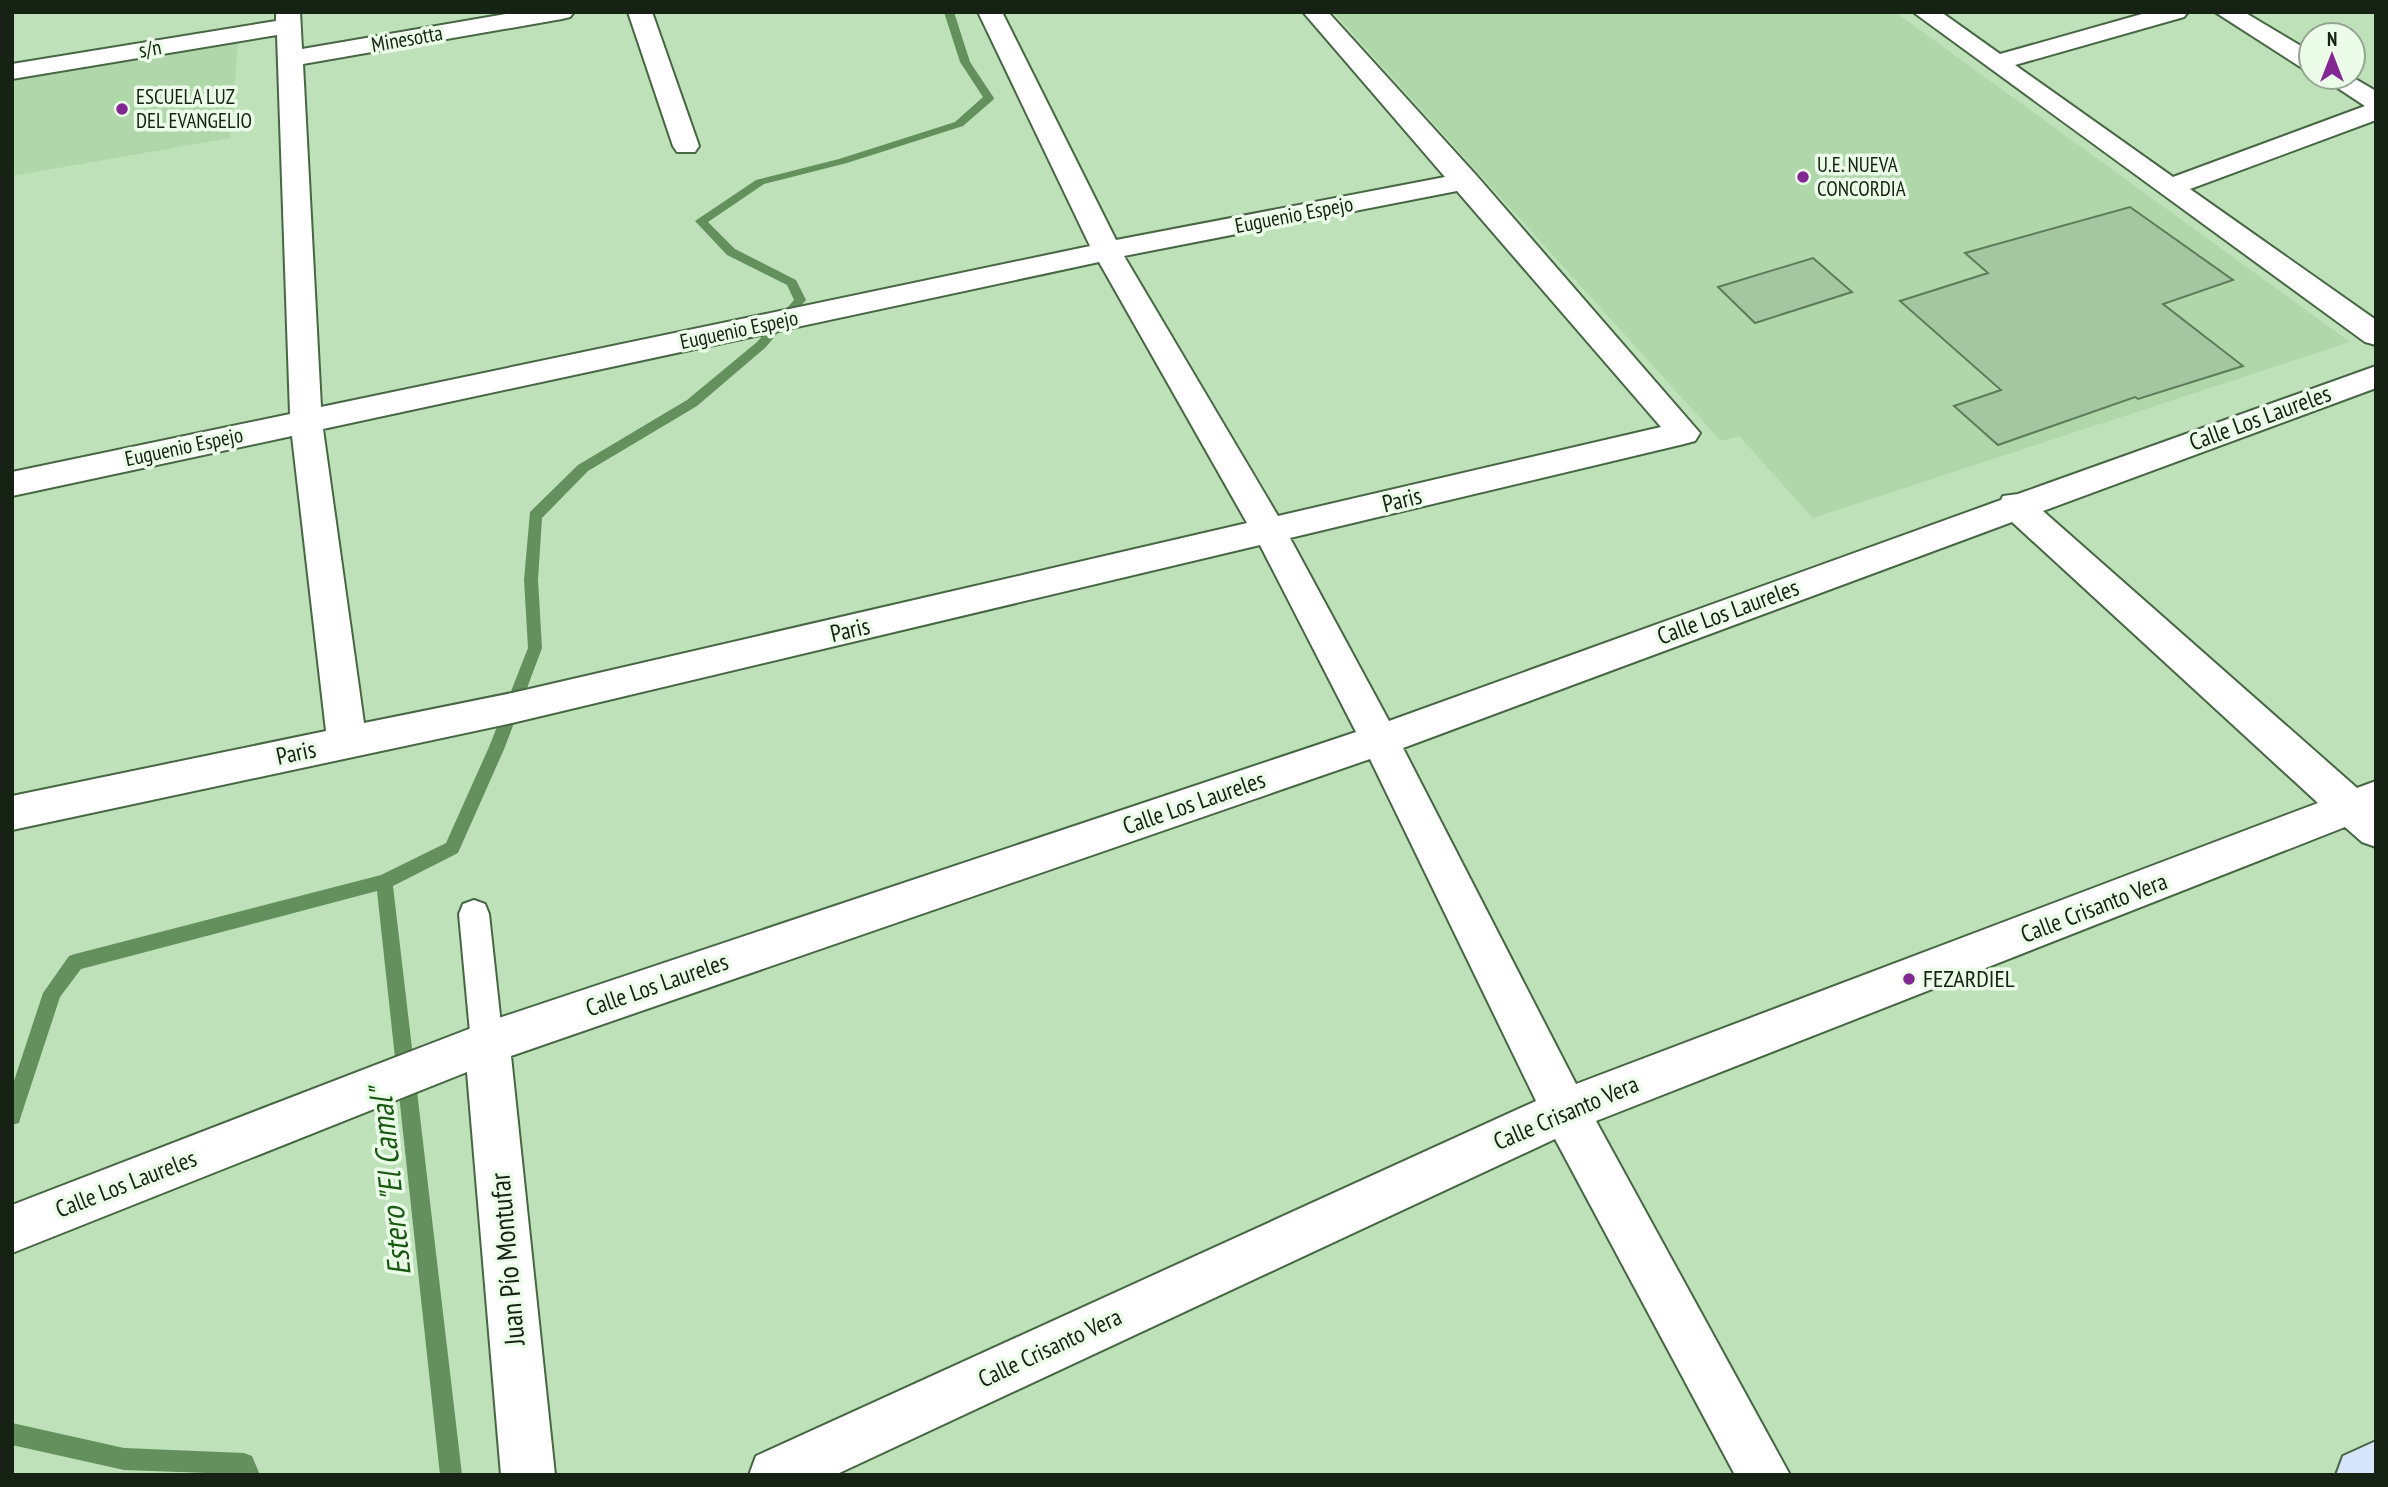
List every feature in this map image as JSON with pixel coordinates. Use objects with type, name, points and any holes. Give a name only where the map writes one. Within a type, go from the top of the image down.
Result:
[{"type":"main road","points":[[2362,1475],[2376,1467]]},
{"type":"street","name":"Minesotta","points":[[293,58],[562,12]]},
{"type":"street","points":[[640,12],[686,146]]},
{"type":"street","points":[[990,12],[1107,251],[1270,532],[1381,740],[1564,1111],[1764,1475]]},
{"type":"street","points":[[1315,12],[1466,181]]},
{"type":"street","points":[[1925,12],[2376,335]]},
{"type":"street","points":[[1995,63],[2176,12]]},
{"type":"street","points":[[2227,12],[2297,54]]},
{"type":"street","points":[[288,19],[293,58],[306,420],[347,742]]},
{"type":"street","name":"s/n","points":[[12,72],[288,19]]},
{"type":"street","points":[[2358,91],[2376,102]]},
{"type":"street","points":[[2169,187],[2376,111]]},
{"type":"street","name":"Euguenio Espejo","points":[[12,484],[1107,251],[1466,181]]},
{"type":"street","name":"Paris","points":[[12,813],[513,708],[1270,532],[1684,432],[1466,181]]},
{"type":"street","name":"Calle Los Laureles","points":[[12,1229],[487,1043],[1381,740],[2015,505],[2376,376]]},
{"type":"street","points":[[2015,505],[2368,812]]},
{"type":"street","name":"Calle Crisanto Vera","points":[[775,1475],[1564,1111],[2368,812]]},
{"type":"street","name":"Juan Pío Montufar","points":[[487,1043],[528,1475]]},
{"type":"lane","points":[[474,914],[487,1043]]},
{"type":"shaded area","name":"U.E. NUEVA CONCORDIA","points":[[1333,12],[1895,12],[2350,342],[1813,518],[1739,436],[1721,441]]},
{"type":"shaded area","name":"ESCUELA LUZ DEL EVANGELIO","points":[[238,43],[230,138],[12,176],[12,81]]},
{"type":"building","points":[[2130,207],[2233,280],[2163,304],[2243,366],[2138,399],[2135,397],[1998,445],[1954,406],[2001,390],[1900,301],[1988,273],[1965,253]]},
{"type":"building","points":[[1813,258],[1852,292],[1755,323],[1718,287]]},
{"type":"waterway","points":[[384,882],[452,848],[497,747],[535,648],[531,580],[535,516],[583,468],[692,403],[761,345],[800,300],[792,283],[731,252],[701,221],[760,182],[843,161],[959,124],[989,98],[965,62],[949,12]]},
{"type":"waterway","points":[[12,1116],[52,993],[75,962],[384,882]]},
{"type":"waterway","name":"Estero \"El Camal\"","points":[[384,882],[451,1475]]},
{"type":"waterway","points":[[12,1434],[124,1459],[244,1464],[249,1475]]},
{"type":"place","name":"ESCUELA LUZ DEL EVANGELIO","points":[[122,109]]},
{"type":"place","name":"U.E. NUEVA CONCORDIA","points":[[1803,177]]},
{"type":"place","name":"FEZARDIEL","points":[[1909,979]]}]
